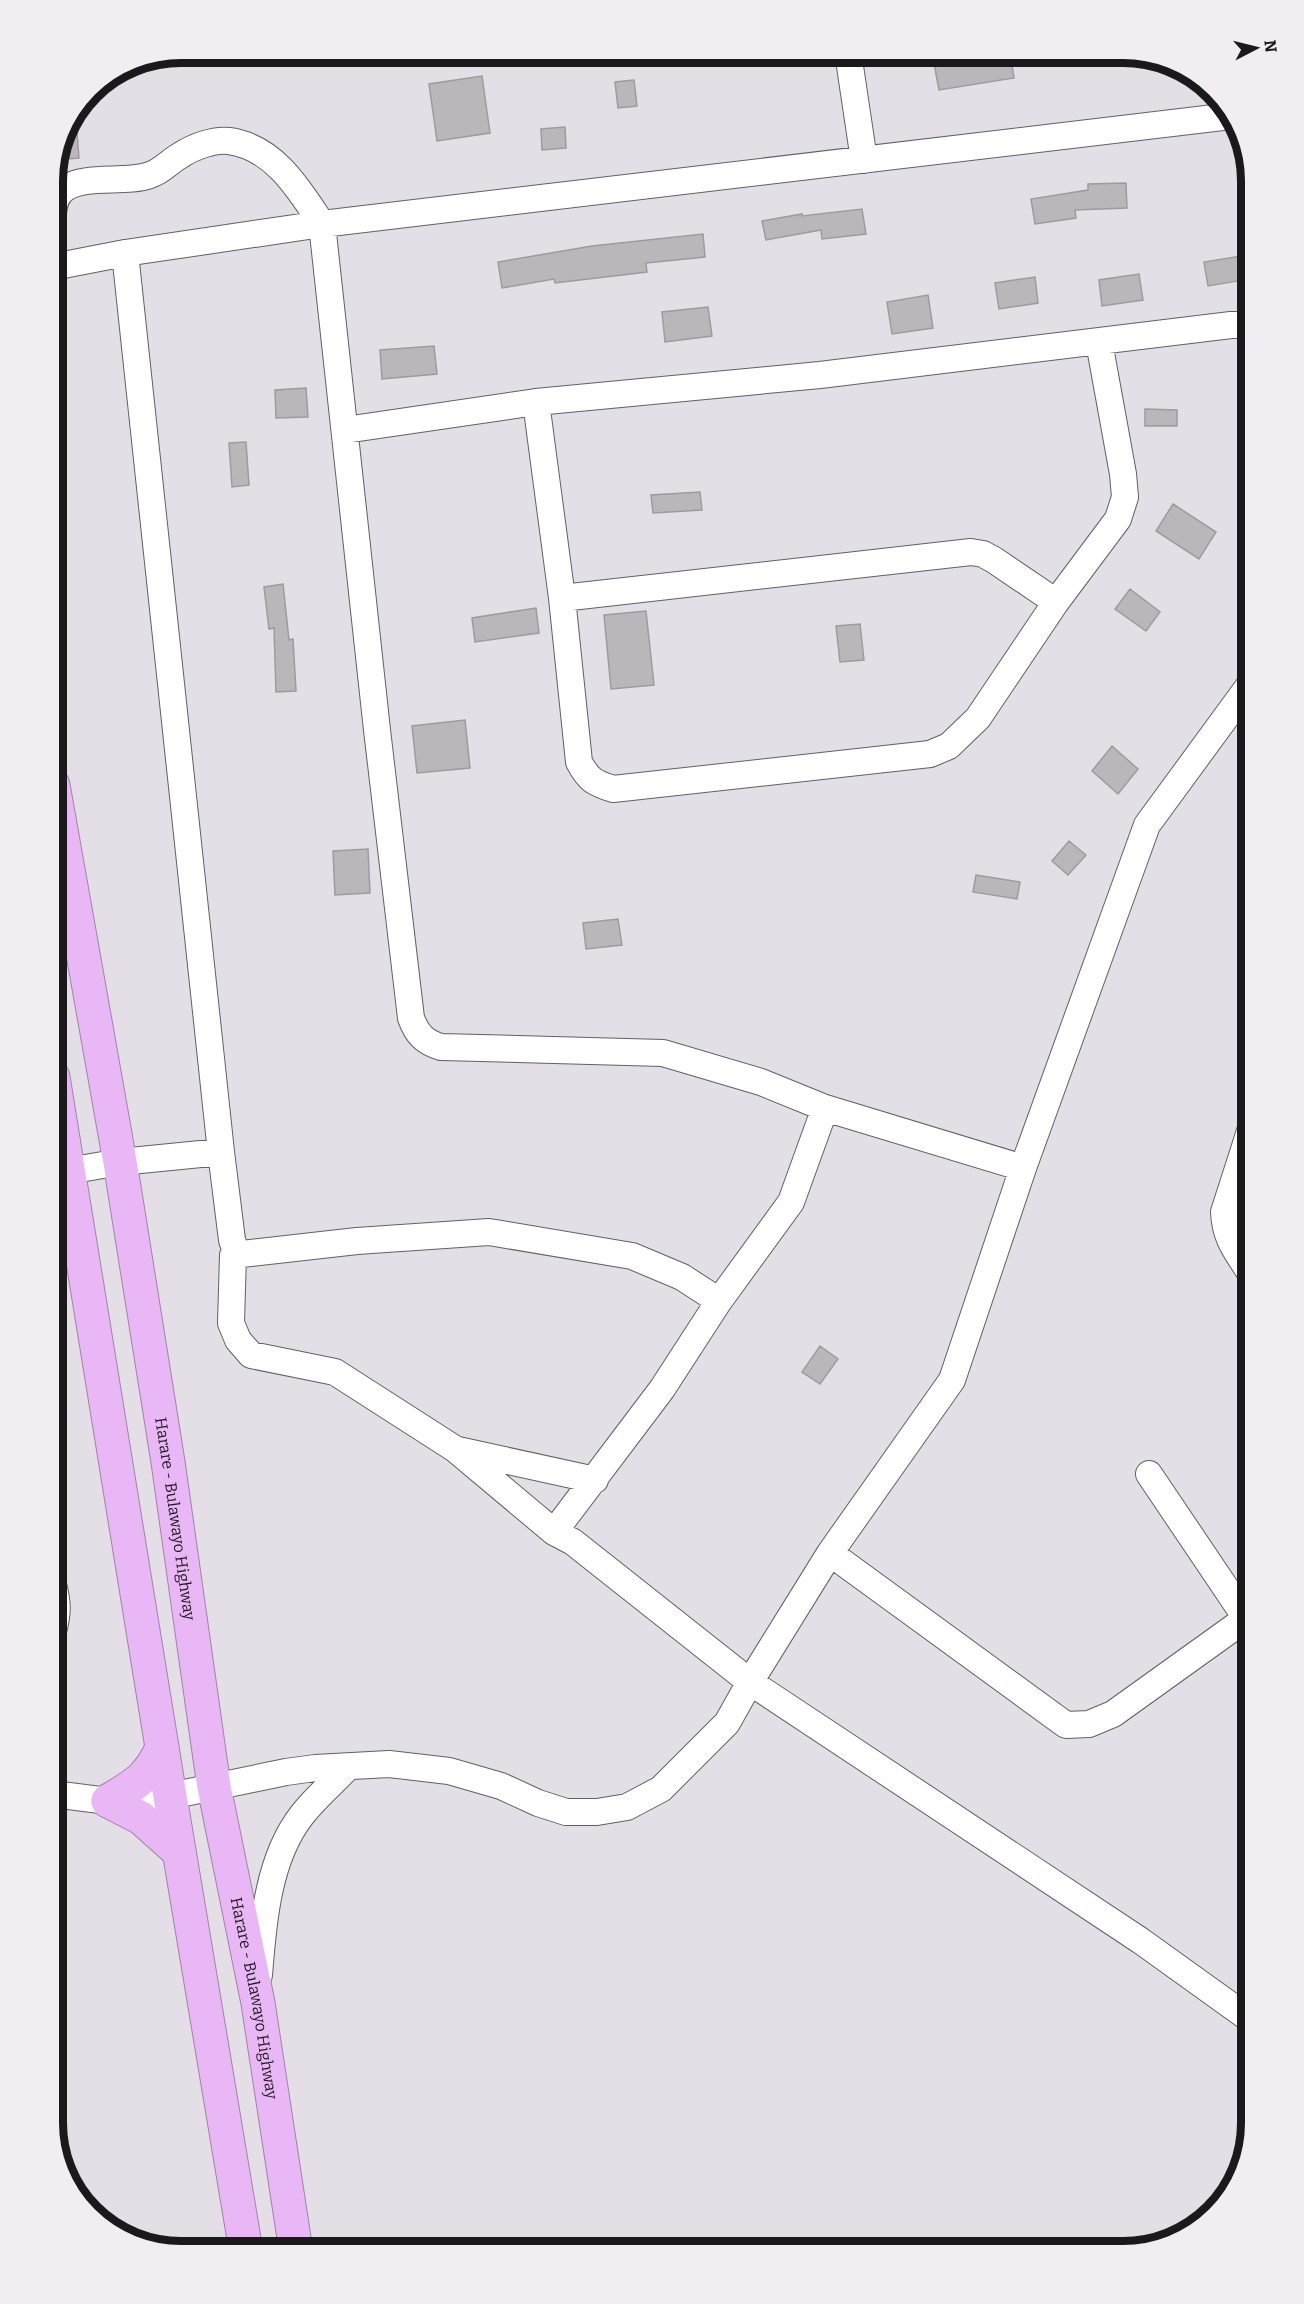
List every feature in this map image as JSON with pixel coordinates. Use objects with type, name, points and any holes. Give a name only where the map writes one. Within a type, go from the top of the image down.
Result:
[{"type":"highway","name":"Harare - Bulawayo Highway","points":[[63,841],[120,1162],[168,1462],[214,1787],[258,2003],[294,2241]]},
{"type":"highway","points":[[63,1140],[178,1851],[244,2241]]},
{"type":"highway","points":[[108,1801],[145,1776],[153,1768],[162,1748]]},
{"type":"highway","points":[[108,1801],[141,1818],[178,1851]]},
{"type":"street","points":[[849,63],[864,160]]},
{"type":"street","points":[[63,265],[124,253],[322,224],[1222,117]]},
{"type":"street","points":[[63,190],[88,182],[143,177],[159,171],[181,155],[213,141],[228,140],[247,146],[274,161],[295,184],[322,224],[411,1018],[415,1029],[423,1039],[441,1047],[663,1053],[760,1082],[825,1108],[1023,1168]]},
{"type":"street","points":[[124,253],[221,1152],[235,1249],[232,1255],[231,1323],[238,1340],[251,1355],[334,1372],[455,1449],[554,1532],[573,1542],[750,1682],[1140,1941],[1241,2013]]},
{"type":"street","points":[[345,430],[536,402],[820,375],[1241,325]]},
{"type":"street","points":[[536,402],[562,598],[579,762],[586,776],[596,783],[614,789],[930,753],[949,746],[978,718],[1056,602],[1118,519],[1125,497],[1099,342]]},
{"type":"street","points":[[562,598],[971,552],[984,554],[1056,602]]},
{"type":"street","points":[[63,1795],[108,1801],[170,1796],[286,1772],[389,1764],[449,1772],[501,1786],[538,1803],[566,1812],[597,1812],[627,1807],[661,1789],[727,1723],[830,1553],[952,1380],[1023,1168],[1147,825],[1241,697]]},
{"type":"street","points":[[554,1532],[662,1389],[719,1301],[791,1202],[825,1108]]},
{"type":"street","points":[[68,1171],[120,1162],[221,1152]]},
{"type":"street","points":[[1241,1159],[1224,1212],[1224,1226],[1229,1240],[1241,1259]]},
{"type":"street","points":[[232,1255],[357,1241],[489,1232],[632,1256],[682,1277],[719,1301]]},
{"type":"street","points":[[455,1449],[595,1480]]},
{"type":"street","points":[[1149,1474],[1241,1605]]},
{"type":"street","points":[[830,1553],[1066,1725],[1089,1724],[1113,1714],[1241,1622]]},
{"type":"street","points":[[258,2003],[264,1917],[282,1848],[302,1815],[347,1768]]},
{"type":"building","points":[[934,63],[1012,63],[1014,78],[939,90]]},
{"type":"building","points":[[482,76],[490,133],[437,141],[429,84]]},
{"type":"building","points":[[634,80],[637,106],[618,108],[615,82]]},
{"type":"building","points":[[565,127],[566,148],[542,150],[541,129]]},
{"type":"building","points":[[73,133],[77,133],[79,158],[65,159],[67,150]]},
{"type":"building","points":[[1126,183],[1127,208],[1075,210],[1076,218],[1035,224],[1031,199],[1088,190],[1088,184]]},
{"type":"building","points":[[862,209],[866,234],[822,239],[821,230],[766,240],[762,221],[802,214],[802,216]]},
{"type":"building","points":[[703,234],[705,257],[646,263],[647,272],[555,283],[554,279],[502,288],[498,262],[592,246]]},
{"type":"building","points":[[1241,256],[1241,280],[1208,286],[1204,262]]},
{"type":"building","points":[[1139,274],[1143,300],[1102,306],[1099,280]]},
{"type":"building","points":[[1035,277],[1038,303],[999,309],[995,283]]},
{"type":"building","points":[[928,295],[933,328],[892,334],[887,302]]},
{"type":"building","points":[[708,307],[712,336],[665,342],[662,312]]},
{"type":"building","points":[[434,346],[437,374],[382,379],[380,350]]},
{"type":"building","points":[[306,388],[308,417],[276,418],[275,390]]},
{"type":"building","points":[[1145,409],[1177,410],[1177,426],[1145,426]]},
{"type":"building","points":[[246,442],[249,485],[232,487],[229,443]]},
{"type":"building","points":[[700,492],[702,510],[653,513],[651,495]]},
{"type":"building","points":[[1173,504],[1216,532],[1199,559],[1156,531]]},
{"type":"building","points":[[283,584],[289,640],[293,639],[296,691],[276,692],[274,628],[269,629],[264,587]]},
{"type":"building","points":[[1130,589],[1160,612],[1146,631],[1115,609]]},
{"type":"building","points":[[536,608],[539,633],[475,642],[472,618]]},
{"type":"building","points":[[646,611],[654,685],[611,689],[604,615]]},
{"type":"building","points":[[860,624],[864,660],[840,662],[836,626]]},
{"type":"building","points":[[465,720],[470,768],[417,773],[412,726]]},
{"type":"building","points":[[1112,746],[1138,769],[1118,794],[1092,771]]},
{"type":"building","points":[[1069,841],[1086,855],[1068,875],[1052,861]]},
{"type":"building","points":[[368,849],[370,893],[335,895],[333,851]]},
{"type":"building","points":[[976,875],[1020,882],[1017,899],[973,892]]},
{"type":"building","points":[[618,919],[622,945],[586,949],[583,923]]},
{"type":"building","points":[[820,1346],[838,1359],[820,1384],[802,1372]]}]
